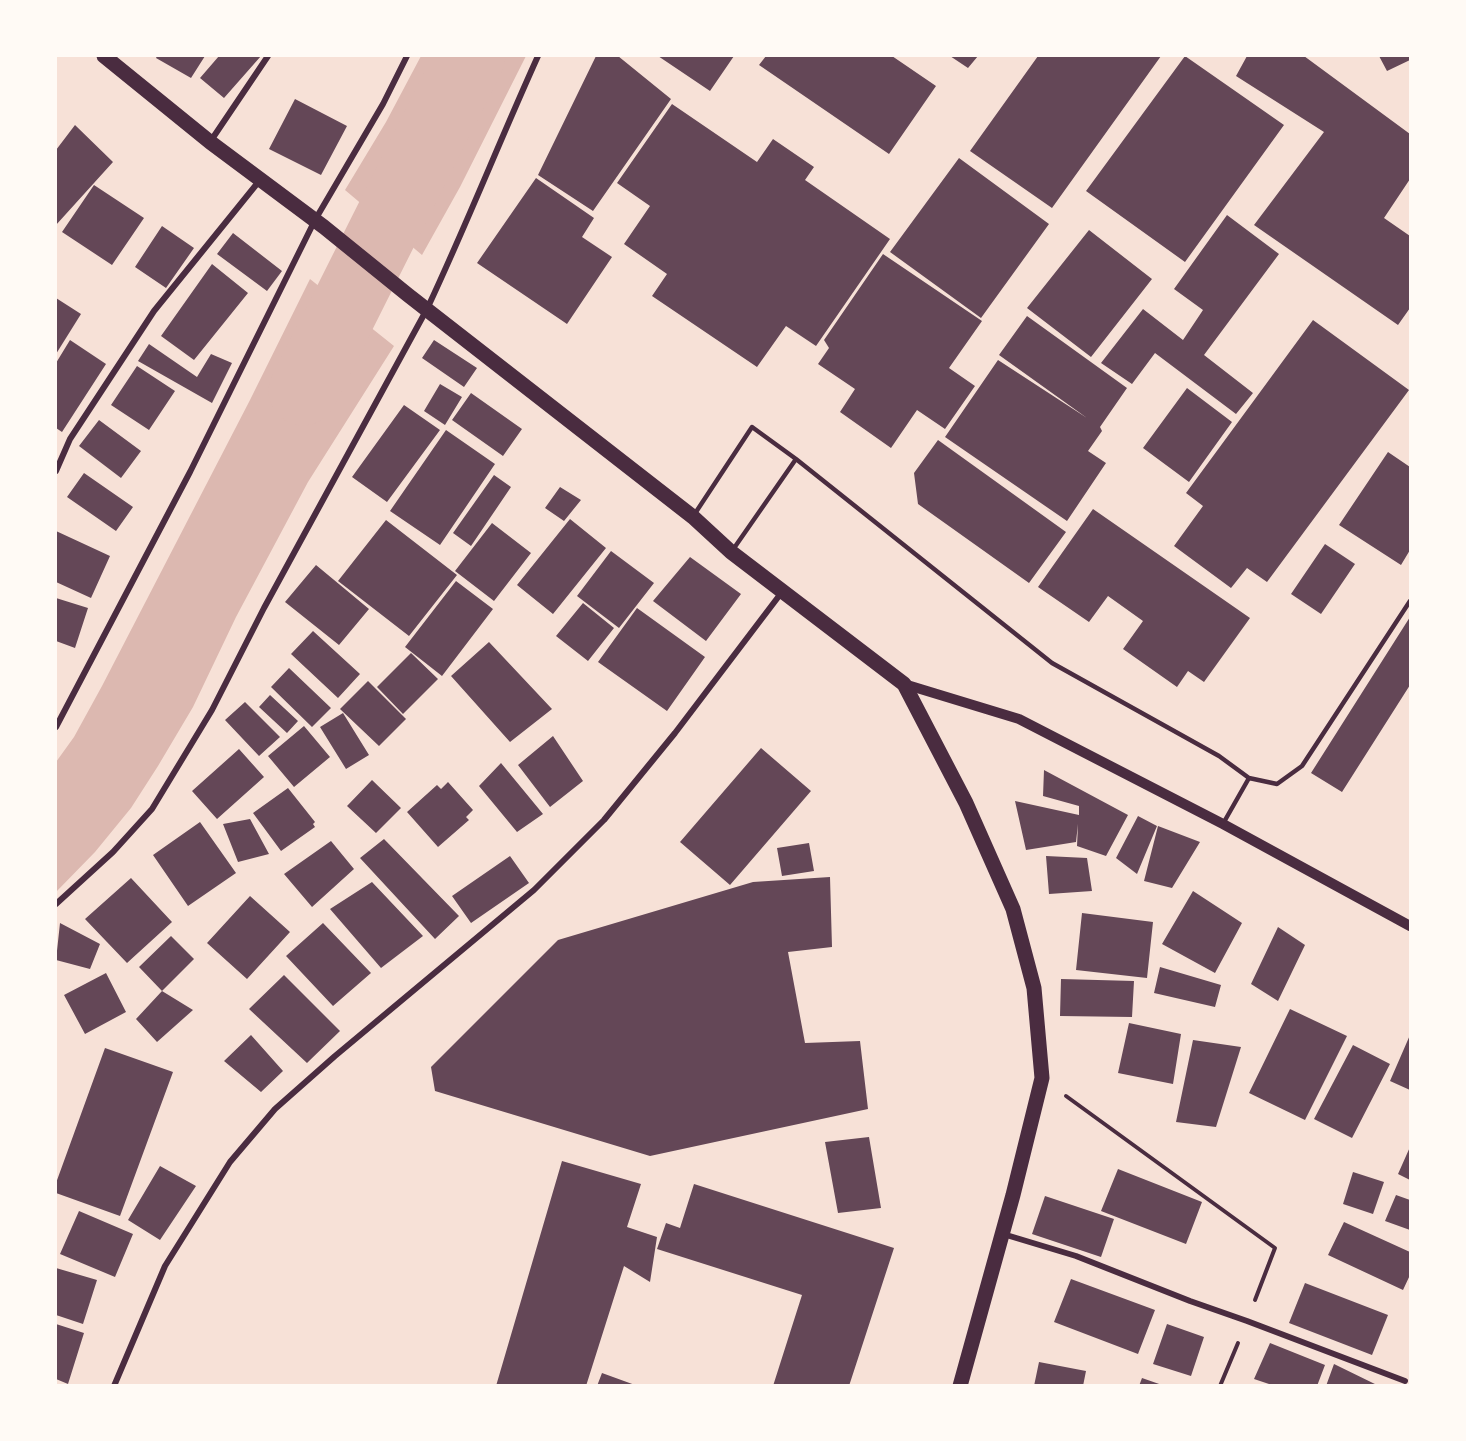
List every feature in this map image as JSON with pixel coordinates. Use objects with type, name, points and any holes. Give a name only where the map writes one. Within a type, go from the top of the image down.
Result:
[{"type":"main road","points":[[104,56],[210,142],[320,224],[693,517],[731,552],[904,684],[966,803],[1013,909],[1034,988],[1042,1078],[960,1386]]},
{"type":"street","points":[[210,142],[268,56]]},
{"type":"street","points":[[56,727],[407,56]]},
{"type":"street","points":[[56,904],[113,852],[152,810],[213,710],[264,608],[427,309],[538,56]]},
{"type":"street","points":[[56,471],[70,440],[154,311],[260,179]]},
{"type":"street","points":[[114,1386],[165,1266],[230,1162],[275,1109],[534,890],[604,820],[675,733],[782,592]]},
{"type":"street","points":[[904,684],[1019,719],[1223,824],[1410,926]]},
{"type":"street","points":[[1002,1234],[1076,1256],[1405,1381]]},
{"type":"lane","points":[[693,517],[752,427],[796,459],[1052,663],[1219,756],[1249,778],[1277,784],[1302,766],[1410,601]]},
{"type":"lane","points":[[731,552],[796,459]]},
{"type":"lane","points":[[1223,824],[1249,778]]},
{"type":"path","points":[[1042,1078],[1275,1248],[1220,1386]]},
{"type":"shaded area","points":[[421,56],[526,56],[460,187],[422,255],[345,190],[386,122]]},
{"type":"shaded area","points":[[310,279],[394,346],[308,482],[236,617],[193,707],[158,766],[131,808],[95,852],[56,892],[56,762],[74,737],[102,686]]},
{"type":"building","points":[[157,56],[205,56],[191,78],[156,58]]},
{"type":"building","points":[[219,56],[261,56],[224,98],[200,78]]},
{"type":"building","points":[[596,56],[618,56],[671,99],[593,211],[538,175]]},
{"type":"building","points":[[658,56],[734,56],[710,91]]},
{"type":"building","points":[[766,56],[892,56],[936,86],[889,154],[759,65]]},
{"type":"building","points":[[950,56],[978,56],[968,68]]},
{"type":"building","points":[[1038,56],[1161,56],[1052,208],[970,151]]},
{"type":"building","points":[[1185,56],[1284,125],[1185,262],[1086,191]]},
{"type":"building","points":[[1247,56],[1304,56],[1410,134],[1410,179],[1384,218],[1410,236],[1410,308],[1398,325],[1254,225],[1324,132],[1236,76]]},
{"type":"building","points":[[1379,56],[1410,56],[1410,60],[1387,71]]},
{"type":"building","points":[[295,99],[347,126],[321,175],[269,149]]},
{"type":"building","points":[[672,104],[757,162],[773,139],[814,167],[805,180],[890,239],[816,346],[786,326],[757,367],[652,296],[667,274],[624,244],[650,206],[617,183]]},
{"type":"building","points":[[75,125],[113,162],[56,225],[56,150]]},
{"type":"building","points":[[959,158],[1049,224],[981,318],[890,252]]},
{"type":"building","points":[[536,178],[594,218],[582,237],[612,257],[567,324],[477,263]]},
{"type":"building","points":[[94,185],[144,218],[112,265],[62,232]]},
{"type":"building","points":[[1227,215],[1279,254],[1204,355],[1253,393],[1236,414],[1155,353],[1132,384],[1101,363],[1143,309],[1183,340],[1203,310],[1174,289]]},
{"type":"building","points":[[162,226],[194,248],[166,288],[135,267]]},
{"type":"building","points":[[1089,230],[1152,279],[1091,357],[1027,308]]},
{"type":"building","points":[[233,233],[282,271],[267,291],[217,254]]},
{"type":"building","points":[[883,254],[982,321],[949,368],[975,386],[945,429],[917,410],[891,448],[840,412],[855,389],[818,364],[829,348],[824,340]]},
{"type":"building","points":[[212,264],[248,293],[194,360],[161,336]]},
{"type":"building","points":[[56,298],[81,314],[56,354]]},
{"type":"building","points":[[1027,316],[1127,388],[1100,427],[1102,431],[1088,451],[1106,463],[1067,521],[945,437],[998,360],[1087,418],[999,355]]},
{"type":"building","points":[[1313,320],[1409,390],[1267,582],[1247,568],[1231,588],[1174,546],[1203,506],[1186,493]]},
{"type":"building","points":[[70,340],[106,364],[62,432],[56,428],[56,363]]},
{"type":"building","points":[[434,340],[477,368],[464,387],[422,358]]},
{"type":"building","points":[[149,344],[197,377],[211,354],[232,363],[212,403],[138,361]]},
{"type":"building","points":[[137,366],[175,391],[149,430],[111,405]]},
{"type":"building","points":[[440,384],[462,397],[445,425],[424,411]]},
{"type":"building","points":[[1187,388],[1232,422],[1189,482],[1143,448]]},
{"type":"building","points":[[471,393],[522,429],[503,456],[452,420]]},
{"type":"building","points":[[404,405],[440,430],[387,502],[352,477]]},
{"type":"building","points":[[99,420],[141,451],[121,478],[79,446]]},
{"type":"building","points":[[446,430],[495,464],[440,545],[390,511]]},
{"type":"building","points":[[938,440],[1066,532],[1029,583],[918,504],[914,473]]},
{"type":"building","points":[[1388,452],[1410,467],[1410,550],[1401,565],[1339,525]]},
{"type":"building","points":[[84,473],[133,507],[116,531],[67,497]]},
{"type":"building","points":[[494,475],[511,487],[471,546],[453,533]]},
{"type":"building","points":[[560,487],[581,500],[564,521],[545,508]]},
{"type":"building","points":[[1093,509],[1250,618],[1204,682],[1188,671],[1177,687],[1123,649],[1143,621],[1108,596],[1089,622],[1038,587]]},
{"type":"building","points":[[570,519],[606,548],[553,614],[517,585]]},
{"type":"building","points":[[386,520],[457,575],[409,636],[338,581]]},
{"type":"building","points":[[492,523],[531,553],[494,601],[455,571]]},
{"type":"building","points":[[56,531],[110,556],[91,598],[56,582]]},
{"type":"building","points":[[1325,544],[1355,564],[1321,614],[1291,594]]},
{"type":"building","points":[[611,551],[654,583],[619,628],[577,596]]},
{"type":"building","points":[[690,557],[741,594],[706,641],[653,601]]},
{"type":"building","points":[[316,565],[369,609],[339,645],[285,602]]},
{"type":"building","points":[[456,581],[493,609],[442,676],[405,647]]},
{"type":"building","points":[[56,598],[88,608],[75,648],[56,641]]},
{"type":"building","points":[[583,603],[614,628],[588,661],[556,636]]},
{"type":"building","points":[[637,608],[705,657],[667,711],[598,662]]},
{"type":"building","points":[[1410,617],[1410,685],[1342,792],[1311,773]]},
{"type":"building","points":[[313,631],[360,674],[338,698],[291,654]]},
{"type":"building","points":[[489,642],[552,709],[510,742],[451,676]]},
{"type":"building","points":[[411,653],[438,679],[403,714],[377,687]]},
{"type":"building","points":[[289,668],[331,708],[312,727],[271,687]]},
{"type":"building","points":[[368,681],[406,719],[379,746],[340,709]]},
{"type":"building","points":[[270,695],[298,721],[287,733],[259,707]]},
{"type":"building","points":[[245,702],[280,737],[259,756],[225,720]]},
{"type":"building","points":[[343,713],[369,755],[346,769],[320,727]]},
{"type":"building","points":[[304,726],[330,757],[294,787],[268,756]]},
{"type":"building","points":[[553,736],[583,781],[550,807],[518,765]]},
{"type":"building","points":[[761,748],[811,791],[730,885],[680,842]]},
{"type":"building","points":[[239,749],[264,777],[217,819],[192,791]]},
{"type":"building","points":[[501,763],[543,814],[517,832],[479,786]]},
{"type":"building","points":[[1044,770],[1128,815],[1106,856],[1077,846],[1078,824],[1076,842],[1026,850],[1015,801],[1079,815],[1079,806],[1043,796]]},
{"type":"building","points":[[372,780],[401,808],[376,833],[347,806]]},
{"type":"building","points":[[448,782],[473,810],[466,817],[469,820],[438,847],[407,812],[437,785],[441,789]]},
{"type":"building","points":[[288,788],[315,822],[313,824],[315,827],[281,851],[253,813]]},
{"type":"building","points":[[1138,816],[1157,826],[1137,874],[1116,858]]},
{"type":"building","points":[[250,819],[269,854],[238,862],[223,824]]},
{"type":"building","points":[[200,822],[236,873],[188,906],[153,855]]},
{"type":"building","points":[[1158,826],[1200,842],[1172,888],[1144,881]]},
{"type":"building","points":[[384,839],[459,916],[435,939],[360,858]]},
{"type":"building","points":[[331,841],[354,869],[312,907],[284,874]]},
{"type":"building","points":[[809,843],[814,871],[782,876],[777,848]]},
{"type":"building","points":[[510,856],[529,883],[471,923],[452,896]]},
{"type":"building","points":[[1046,856],[1087,858],[1092,891],[1049,894]]},
{"type":"building","points":[[830,877],[832,947],[788,952],[805,1043],[860,1041],[868,1109],[650,1156],[435,1091],[431,1067],[558,940],[753,882]]},
{"type":"building","points":[[131,878],[172,922],[127,963],[85,919]]},
{"type":"building","points":[[372,882],[423,936],[381,968],[330,909]]},
{"type":"building","points":[[1193,891],[1242,923],[1215,973],[1162,944]]},
{"type":"building","points":[[250,896],[290,932],[247,979],[207,943]]},
{"type":"building","points":[[1082,913],[1153,922],[1147,978],[1076,970]]},
{"type":"building","points":[[60,923],[100,944],[90,969],[56,960]]},
{"type":"building","points":[[323,923],[371,973],[333,1006],[286,956]]},
{"type":"building","points":[[1278,927],[1305,945],[1278,1001],[1251,984]]},
{"type":"building","points":[[171,936],[194,959],[162,991],[139,967]]},
{"type":"building","points":[[1160,967],[1221,985],[1215,1007],[1154,993]]},
{"type":"building","points":[[106,973],[126,1012],[85,1034],[64,995]]},
{"type":"building","points":[[284,975],[340,1031],[307,1063],[249,1009]]},
{"type":"building","points":[[1061,979],[1134,981],[1132,1017],[1060,1016]]},
{"type":"building","points":[[162,991],[193,1010],[157,1042],[136,1019]]},
{"type":"building","points":[[1290,1009],[1347,1036],[1305,1120],[1249,1093]]},
{"type":"building","points":[[1129,1023],[1181,1034],[1173,1084],[1118,1073]]},
{"type":"building","points":[[251,1035],[283,1071],[261,1092],[224,1061]]},
{"type":"building","points":[[1410,1035],[1410,1090],[1390,1081]]},
{"type":"building","points":[[1193,1040],[1241,1047],[1216,1127],[1176,1122]]},
{"type":"building","points":[[1353,1045],[1390,1064],[1352,1138],[1314,1119]]},
{"type":"building","points":[[105,1048],[173,1072],[120,1216],[56,1193],[56,1183]]},
{"type":"building","points":[[869,1137],[881,1208],[838,1213],[825,1142]]},
{"type":"building","points":[[1410,1147],[1410,1180],[1398,1174]]},
{"type":"building","points":[[562,1161],[641,1184],[627,1227],[657,1237],[650,1282],[624,1266],[586,1386],[496,1386]]},
{"type":"building","points":[[160,1166],[196,1186],[160,1240],[128,1220]]},
{"type":"building","points":[[1118,1169],[1202,1202],[1186,1244],[1101,1211]]},
{"type":"building","points":[[1353,1172],[1384,1182],[1373,1214],[1343,1204]]},
{"type":"building","points":[[694,1184],[894,1248],[849,1386],[773,1386],[802,1295],[657,1249],[666,1223],[680,1228]]},
{"type":"building","points":[[1396,1195],[1410,1200],[1410,1230],[1385,1221]]},
{"type":"building","points":[[1045,1196],[1114,1219],[1101,1257],[1032,1234]]},
{"type":"building","points":[[79,1211],[133,1234],[115,1277],[60,1254]]},
{"type":"building","points":[[1344,1222],[1410,1252],[1410,1275],[1403,1290],[1328,1255]]},
{"type":"building","points":[[56,1268],[97,1280],[83,1324],[56,1315]]},
{"type":"building","points":[[1071,1279],[1155,1310],[1138,1354],[1054,1322]]},
{"type":"building","points":[[1305,1283],[1388,1315],[1372,1355],[1289,1323]]},
{"type":"building","points":[[56,1324],[84,1333],[68,1384],[56,1379]]},
{"type":"building","points":[[1167,1324],[1204,1337],[1191,1376],[1153,1364]]},
{"type":"building","points":[[1270,1343],[1325,1365],[1317,1386],[1275,1386],[1254,1379]]},
{"type":"building","points":[[1039,1362],[1086,1371],[1083,1386],[1034,1386]]},
{"type":"building","points":[[1334,1364],[1379,1386],[1326,1386]]},
{"type":"building","points":[[602,1373],[635,1385],[635,1386],[597,1386]]},
{"type":"building","points":[[1142,1378],[1162,1385],[1162,1386],[1139,1386]]},
{"type":"waterway","points":[[303,391],[471,56]]}]
